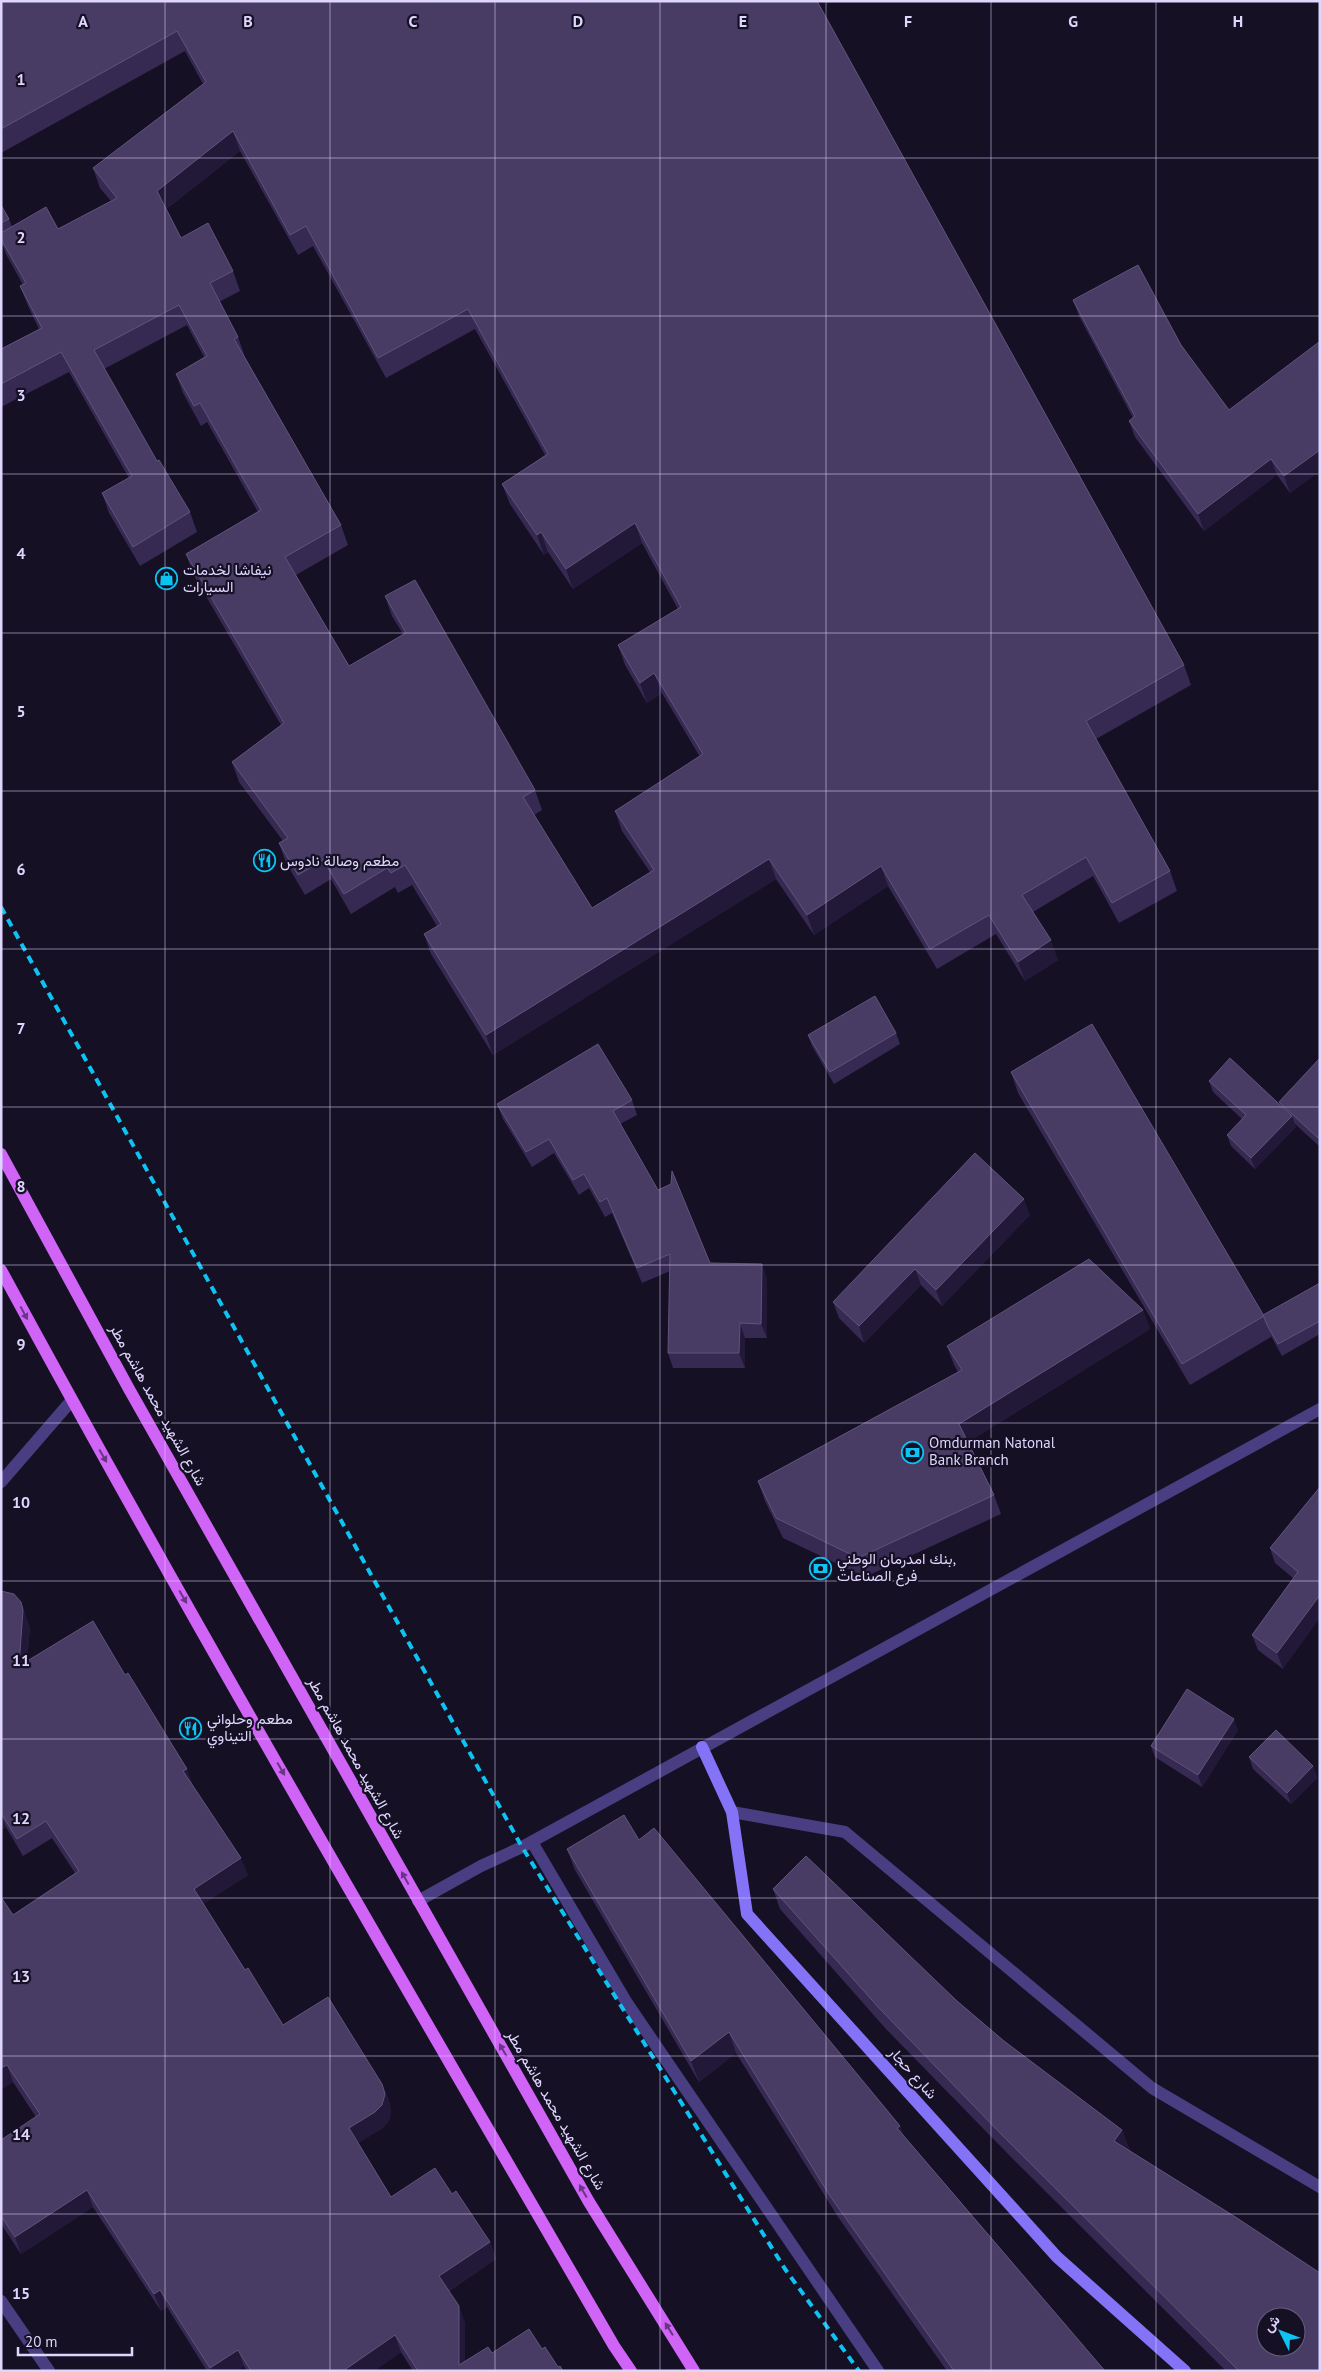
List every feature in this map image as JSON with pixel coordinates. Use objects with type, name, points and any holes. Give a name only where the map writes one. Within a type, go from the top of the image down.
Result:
[{"type":"main road","name":"شارع الشهيد محمد هاشم مطر","points":[[1,1154],[129,1389],[589,2202],[694,2371]]},
{"type":"main road","points":[[1,1270],[72,1400],[377,1939],[614,2346],[631,2371]]},
{"type":"street","points":[[1,1482],[72,1400]]},
{"type":"street","points":[[418,1901],[481,1866],[532,1842],[1320,1408]]},
{"type":"street","name":"شارع حجار","points":[[702,1747],[732,1812],[747,1914],[1057,2257],[1185,2371]]},
{"type":"street","points":[[732,1812],[845,1832],[1152,2088],[1320,2187]]},
{"type":"street","points":[[532,1842],[627,2003],[878,2371]]},
{"type":"street","points":[[1,2301],[49,2371]]},
{"type":"building","points":[[1,1],[817,1],[1184,665],[1086,721],[1170,871],[1112,903],[1086,857],[1022,895],[1051,940],[1018,962],[989,915],[930,949],[881,866],[807,915],[769,859],[486,1035],[424,934],[441,924],[405,865],[391,873],[387,868],[344,894],[323,860],[298,875],[279,843],[288,838],[232,762],[284,723],[186,554],[261,510],[200,403],[194,406],[176,374],[207,356],[179,305],[94,350],[157,461],[159,460],[190,512],[133,547],[102,493],[132,476],[61,352],[1,384],[1,349],[42,328],[20,286],[26,283],[1,239],[1,233],[46,207],[58,229],[117,198],[93,168],[206,82],[177,31],[1,129]],"holes":[[[233,131],[290,235],[306,226],[378,358],[468,309],[548,454],[502,484],[537,535],[541,532],[566,569],[635,523],[681,607],[618,645],[640,683],[654,673],[703,754],[615,811],[654,870],[592,908],[523,797],[535,790],[415,580],[385,596],[406,633],[349,666],[285,557],[341,525],[234,339],[238,337],[210,283],[233,271],[208,223],[181,238],[157,191]]]},
{"type":"building","points":[[1,205],[9,219],[1,223]]},
{"type":"building","points":[[1138,265],[1181,345],[1229,410],[1319,342],[1320,450],[1284,476],[1271,459],[1198,514],[1129,421],[1135,416],[1073,300]]},
{"type":"building","points":[[875,996],[896,1033],[830,1072],[808,1035]]},
{"type":"building","points":[[1092,1024],[1264,1316],[1182,1364],[1011,1072]]},
{"type":"building","points":[[598,1044],[632,1100],[613,1111],[658,1190],[671,1184],[672,1171],[710,1263],[762,1264],[761,1324],[740,1323],[739,1353],[668,1353],[670,1254],[637,1268],[607,1198],[600,1202],[584,1174],[573,1180],[549,1139],[526,1152],[497,1104]]},
{"type":"building","points":[[1230,1058],[1292,1116],[1251,1158],[1227,1135],[1246,1115],[1209,1081]]},
{"type":"building","points":[[1320,1058],[1320,1137],[1318,1138],[1279,1102]]},
{"type":"building","points":[[975,1153],[1024,1199],[936,1290],[915,1269],[859,1326],[833,1302]]},
{"type":"building","points":[[1089,1259],[1143,1310],[959,1424],[994,1495],[858,1558],[776,1518],[758,1481],[962,1370],[947,1346]]},
{"type":"building","points":[[1320,1283],[1320,1321],[1278,1344],[1263,1315]]},
{"type":"building","points":[[1320,1487],[1320,1595],[1277,1653],[1252,1635],[1298,1572],[1270,1548]]},
{"type":"building","points":[[1,1591],[14,1594],[21,1602],[23,1610],[19,1666],[93,1621],[125,1675],[128,1673],[187,1769],[183,1771],[241,1858],[194,1889],[245,1970],[248,1968],[283,2025],[328,1997],[382,2084],[385,2094],[382,2105],[375,2112],[349,2128],[391,2197],[435,2168],[452,2194],[456,2191],[490,2242],[439,2276],[459,2306],[459,2365],[488,2347],[492,2353],[529,2329],[542,2349],[545,2347],[558,2367],[560,2366],[563,2371],[418,2371],[395,2335],[343,2371],[251,2371],[238,2350],[210,2368],[160,2290],[154,2294],[87,2190],[15,2237],[1,2216],[1,2140],[40,2114],[7,2065],[1,2068],[1,1897],[13,1915],[79,1871],[46,1821],[17,1839],[1,1813]]},
{"type":"building","points":[[1187,1689],[1234,1719],[1198,1775],[1151,1746]]},
{"type":"building","points":[[1276,1730],[1313,1766],[1287,1793],[1249,1757]]},
{"type":"building","points":[[624,1815],[639,1840],[654,1828],[900,2126],[897,2128],[1105,2371],[954,2371],[830,2196],[729,2032],[691,2061],[567,1849]]},
{"type":"building","points":[[806,1856],[957,2001],[1004,2041],[1122,2130],[1114,2141],[1237,2218],[1320,2273],[1320,2371],[1239,2371],[1003,2136],[879,2008],[773,1889]]},
{"type":"railway","points":[[1,907],[522,1847],[785,2269],[859,2371]]},
{"type":"place","name":"نيفاشا لخدمات السيارات","points":[[167,579]]},
{"type":"place","name":"مطعم وصالة نادوس","points":[[264,861]]},
{"type":"place","name":"Omdurman Natonal Bank Branch","points":[[913,1452]]},
{"type":"place","name":"بنك امدرمان الوطني, فرع الصناعات","points":[[821,1568]]},
{"type":"place","name":"مطعم وحلواني التيناوي","points":[[191,1728]]}]
